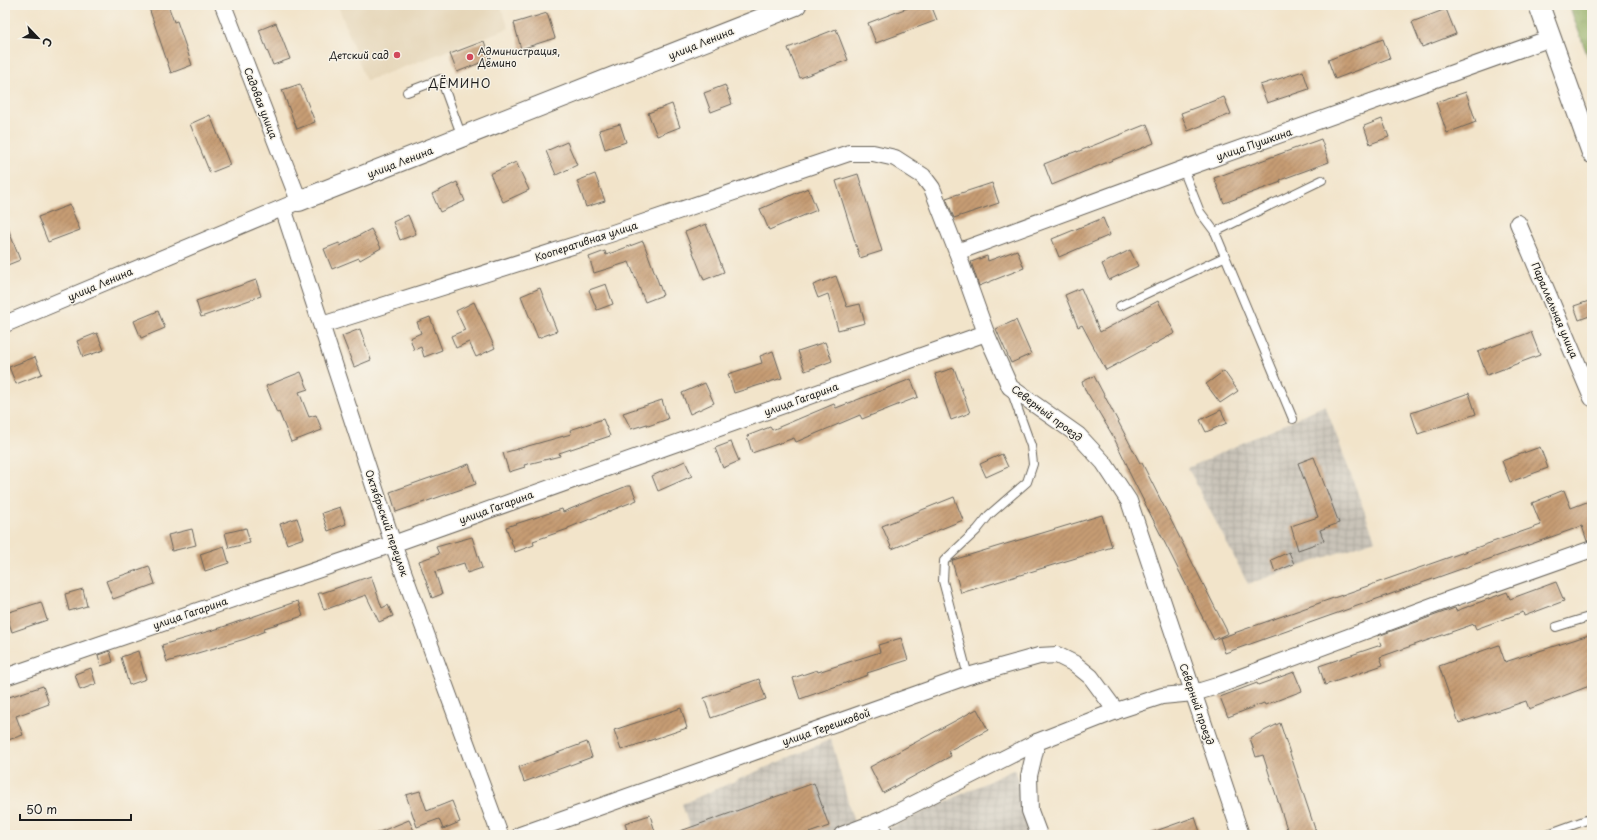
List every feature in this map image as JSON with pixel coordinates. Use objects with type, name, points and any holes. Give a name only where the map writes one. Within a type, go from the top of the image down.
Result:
[{"type":"street","name":"Садовая улица","points":[[223,5],[291,205]]},
{"type":"street","name":"улица Ленина","points":[[5,324],[291,205],[796,5]]},
{"type":"street","points":[[1539,5],[1551,38],[1586,117],[1592,153]]},
{"type":"street","name":"улица Пушкина","points":[[957,252],[1183,169],[1551,38]]},
{"type":"street","name":"Северный проезд","points":[[849,153],[873,153],[895,158],[923,176],[932,188],[986,333],[1010,387],[1078,435],[1104,463],[1129,501],[1241,835]]},
{"type":"street","name":"Кооперативная улица","points":[[322,325],[610,234],[849,153]]},
{"type":"street","name":"Октябрьский переулок","points":[[291,205],[322,325],[393,544],[500,835]]},
{"type":"street","name":"Параллельная улица","points":[[1518,223],[1592,398]]},
{"type":"street","name":"улица Гагарина","points":[[5,677],[393,544],[986,333]]},
{"type":"street","points":[[842,835],[884,819],[1037,742],[1116,711],[1162,696],[1194,693],[1592,549]]},
{"type":"street","name":"улица Терешковой","points":[[520,835],[968,676],[1039,656],[1057,656],[1075,664],[1091,677],[1116,711]]},
{"type":"street","points":[[1037,742],[1029,776],[1030,811],[1039,835]]},
{"type":"lane","points":[[407,92],[440,79],[462,138]]},
{"type":"lane","points":[[1183,169],[1200,212],[1215,232],[1224,258],[1293,419]]},
{"type":"lane","points":[[1215,232],[1322,180]]},
{"type":"lane","points":[[1120,306],[1224,258]]},
{"type":"lane","points":[[968,676],[943,581],[944,561],[977,530],[989,515],[1026,482],[1033,464],[1031,446],[1010,387]]},
{"type":"lane","points":[[1556,627],[1592,616]]},
{"type":"lane","points":[[1545,835],[1592,818]]},
{"type":"lane","points":[[884,819],[889,835]]},
{"type":"shaded area","name":"Детский сад","points":[[338,5],[500,5],[509,28],[366,81]]},
{"type":"shaded area","points":[[1325,405],[1375,540],[1248,584],[1188,468]]},
{"type":"shaded area","points":[[831,739],[857,835],[692,835],[682,804]]},
{"type":"shaded area","points":[[1015,769],[1038,835],[875,835]]},
{"type":"green space","points":[[1569,5],[1592,5],[1592,68]]},
{"type":"building","points":[[148,5],[168,5],[174,22],[177,21],[192,65],[171,73]]},
{"type":"building","points":[[915,5],[931,5],[937,20],[876,43],[868,23]]},
{"type":"building","points":[[1446,9],[1456,34],[1422,47],[1412,22]]},
{"type":"building","points":[[547,13],[555,38],[521,49],[514,23]]},
{"type":"building","points":[[276,23],[290,59],[273,65],[259,30]]},
{"type":"building","points":[[836,29],[848,60],[800,78],[788,48]]},
{"type":"building","points":[[1383,39],[1390,58],[1335,79],[1328,60]]},
{"type":"building","name":"Администрация, Дёмино","points":[[484,41],[490,59],[457,72],[450,54]]},
{"type":"building","points":[[1303,71],[1309,89],[1267,103],[1260,85]]},
{"type":"building","points":[[300,84],[315,122],[297,129],[282,90]]},
{"type":"building","points":[[725,85],[732,104],[711,112],[704,93]]},
{"type":"building","points":[[1466,92],[1476,122],[1447,133],[1436,102]]},
{"type":"building","points":[[1224,97],[1231,114],[1188,131],[1181,113]]},
{"type":"building","points":[[672,104],[680,127],[657,136],[648,113]]},
{"type":"building","points":[[210,115],[230,165],[210,173],[190,124]]},
{"type":"building","points":[[1382,119],[1389,137],[1370,144],[1364,126]]},
{"type":"building","points":[[620,124],[626,142],[605,149],[599,130]]},
{"type":"building","points":[[1147,124],[1154,143],[1052,185],[1044,164]]},
{"type":"building","points":[[1321,139],[1329,162],[1224,203],[1214,178]]},
{"type":"building","points":[[567,142],[577,165],[556,175],[546,151]]},
{"type":"building","points":[[516,162],[529,190],[503,202],[490,174]]},
{"type":"building","points":[[595,174],[605,201],[586,207],[577,181]]},
{"type":"building","points":[[858,174],[882,251],[860,258],[836,181]]},
{"type":"building","points":[[457,182],[465,201],[440,212],[432,194]]},
{"type":"building","points":[[992,183],[999,203],[954,218],[946,198]]},
{"type":"building","points":[[808,188],[817,210],[769,230],[760,209]]},
{"type":"building","points":[[70,205],[80,230],[48,242],[38,217]]},
{"type":"building","points":[[408,215],[416,234],[400,240],[393,222]]},
{"type":"building","points":[[1103,218],[1110,235],[1059,257],[1052,239]]},
{"type":"building","points":[[6,223],[20,260],[5,266],[5,224]]},
{"type":"building","points":[[706,224],[724,272],[704,280],[685,232]]},
{"type":"building","points":[[371,229],[381,248],[360,260],[359,258],[332,269],[324,249],[339,243],[340,246]]},
{"type":"building","points":[[643,241],[663,295],[645,302],[629,262],[594,273],[589,257],[605,251],[606,255]]},
{"type":"building","points":[[1017,250],[1024,268],[979,286],[971,262],[987,256],[988,261]]},
{"type":"building","points":[[1130,250],[1138,266],[1109,280],[1102,264]]},
{"type":"building","points":[[836,276],[847,307],[860,304],[865,323],[838,330],[828,294],[818,298],[813,285]]},
{"type":"building","points":[[256,280],[261,296],[201,317],[196,301]]},
{"type":"building","points":[[606,284],[613,304],[597,310],[589,290]]},
{"type":"building","points":[[540,288],[557,331],[538,338],[521,296]]},
{"type":"building","points":[[1081,288],[1100,332],[1158,301],[1175,333],[1106,370],[1082,325],[1078,327],[1065,295]]},
{"type":"building","points":[[1589,301],[1592,315],[1579,320],[1574,306]]},
{"type":"building","points":[[474,302],[495,348],[476,357],[469,342],[456,348],[451,336],[465,330],[456,311]]},
{"type":"building","points":[[158,311],[165,328],[141,338],[134,321]]},
{"type":"building","points":[[430,317],[442,350],[424,357],[421,347],[414,350],[410,338],[421,333],[417,322]]},
{"type":"building","points":[[1016,320],[1031,354],[1011,363],[996,329]]},
{"type":"building","points":[[360,329],[371,360],[354,367],[342,336]]},
{"type":"building","points":[[1531,332],[1540,355],[1487,375],[1478,352]]},
{"type":"building","points":[[97,333],[104,350],[83,357],[77,341]]},
{"type":"building","points":[[825,342],[832,361],[805,371],[798,351]]},
{"type":"building","points":[[773,351],[782,378],[734,393],[728,374],[762,363],[760,356]]},
{"type":"building","points":[[35,357],[42,374],[16,384],[9,367]]},
{"type":"building","points":[[954,368],[970,413],[951,420],[935,374]]},
{"type":"building","points":[[1224,371],[1238,391],[1220,403],[1206,384]]},
{"type":"building","points":[[301,372],[308,389],[299,392],[309,417],[316,415],[322,430],[291,442],[279,412],[277,413],[266,386]]},
{"type":"building","points":[[1094,376],[1140,463],[1142,463],[1228,633],[1214,640],[1128,470],[1129,469],[1113,436],[1087,394],[1082,382]]},
{"type":"building","points":[[911,379],[918,397],[862,419],[860,415],[796,442],[794,438],[752,453],[747,436],[770,427],[772,430],[834,404],[836,408]]},
{"type":"building","points":[[705,383],[714,403],[690,414],[682,393]]},
{"type":"building","points":[[1469,393],[1476,414],[1418,434],[1411,413]]},
{"type":"building","points":[[662,400],[668,419],[648,426],[647,424],[631,429],[623,413]]},
{"type":"building","points":[[1221,410],[1227,423],[1206,432],[1200,420]]},
{"type":"building","points":[[603,419],[610,436],[559,453],[560,456],[524,465],[525,467],[509,472],[503,453],[571,434],[570,430]]},
{"type":"building","points":[[731,442],[739,461],[723,468],[715,448]]},
{"type":"building","points":[[1540,447],[1548,468],[1510,482],[1502,461]]},
{"type":"building","points":[[1002,454],[1008,467],[986,477],[980,464]]},
{"type":"building","points":[[1314,457],[1339,523],[1320,530],[1324,541],[1298,550],[1291,526],[1318,517],[1298,463]]},
{"type":"building","points":[[685,461],[692,476],[658,491],[652,476]]},
{"type":"building","points":[[469,464],[476,484],[396,512],[390,492]]},
{"type":"building","points":[[627,486],[631,486],[637,500],[568,529],[533,541],[534,545],[515,552],[506,527],[562,509],[563,512]]},
{"type":"building","points":[[1564,490],[1571,508],[1592,500],[1592,540],[1587,541],[1582,526],[1225,653],[1220,638],[1541,525],[1532,503]]},
{"type":"building","points":[[954,497],[963,520],[892,549],[882,526]]},
{"type":"building","points":[[340,507],[346,524],[328,531],[322,513]]},
{"type":"building","points":[[1102,515],[1112,547],[961,593],[952,561],[953,560]]},
{"type":"building","points":[[297,518],[304,538],[287,544],[280,524]]},
{"type":"building","points":[[246,528],[250,543],[229,548],[225,533]]},
{"type":"building","points":[[192,529],[196,545],[172,551],[168,535]]},
{"type":"building","points":[[472,537],[482,568],[467,573],[464,563],[435,572],[442,594],[432,598],[419,561],[439,554],[436,547]]},
{"type":"building","points":[[224,546],[229,563],[205,571],[200,554]]},
{"type":"building","points":[[1289,552],[1294,564],[1275,572],[1271,560]]},
{"type":"building","points":[[149,566],[155,584],[113,599],[106,581]]},
{"type":"building","points":[[371,576],[382,608],[388,605],[393,616],[379,622],[366,595],[324,610],[318,593],[322,593]]},
{"type":"building","points":[[1556,582],[1564,601],[1524,616],[1523,612],[1476,629],[1474,624],[1380,657],[1383,665],[1325,685],[1319,666],[1381,645],[1378,636],[1455,608],[1456,611],[1507,592],[1510,599]]},
{"type":"building","points":[[83,589],[87,606],[69,611],[65,594]]},
{"type":"building","points":[[298,601],[303,616],[264,628],[265,631],[245,639],[167,662],[162,645],[220,628]]},
{"type":"building","points":[[41,602],[47,620],[12,632],[6,613]]},
{"type":"building","points":[[1592,634],[1592,685],[1529,709],[1526,701],[1459,723],[1439,666],[1499,645],[1505,662]]},
{"type":"building","points":[[901,638],[908,660],[867,673],[868,675],[800,699],[793,678],[817,670],[818,672],[880,652],[878,645]]},
{"type":"building","points":[[110,651],[113,662],[101,666],[98,655]]},
{"type":"building","points":[[138,651],[146,679],[129,685],[121,657]]},
{"type":"building","points":[[91,668],[96,684],[80,690],[75,674]]},
{"type":"building","points":[[1294,672],[1302,691],[1265,705],[1264,703],[1228,717],[1220,697],[1257,683],[1258,685]]},
{"type":"building","points":[[759,679],[766,699],[711,718],[704,698]]},
{"type":"building","points":[[43,686],[49,704],[16,716],[23,735],[5,741],[5,690],[7,690],[9,697]]},
{"type":"building","points":[[681,708],[687,728],[621,750],[614,730]]},
{"type":"building","points":[[977,709],[988,730],[948,751],[951,756],[883,793],[870,767]]},
{"type":"building","points":[[1280,723],[1317,835],[1289,835],[1263,755],[1256,757],[1250,738]]},
{"type":"building","points":[[587,742],[592,757],[524,782],[519,767]]},
{"type":"building","points":[[814,783],[829,826],[803,835],[675,835],[675,833]]},
{"type":"building","points":[[420,791],[427,811],[452,801],[460,822],[443,829],[439,819],[417,827],[406,795]]},
{"type":"building","points":[[650,815],[656,835],[628,835],[625,823]]},
{"type":"building","points":[[1195,817],[1201,835],[1151,835],[1150,833]]},
{"type":"building","points":[[409,820],[416,835],[372,835]]},
{"type":"place","name":"Детский сад","points":[[397,55]]},
{"type":"place","name":"Администрация, Дёмино","points":[[470,57]]},
{"type":"district","name":"ДЁМИНО","points":[[460,84]]}]
